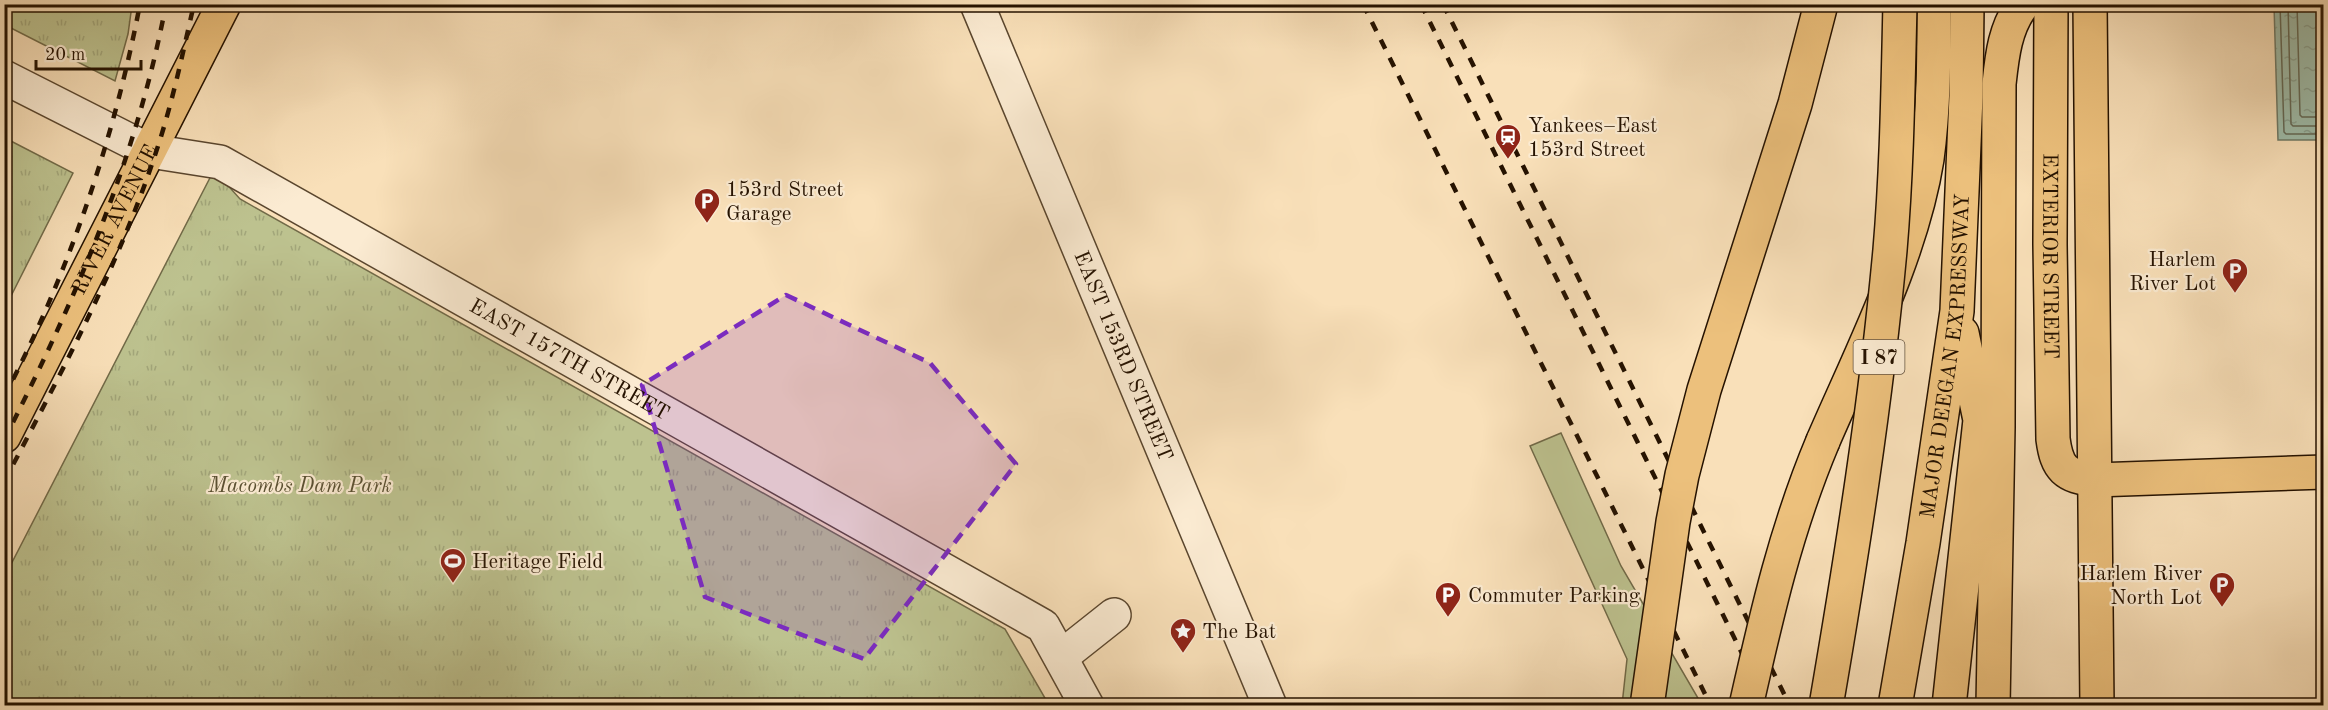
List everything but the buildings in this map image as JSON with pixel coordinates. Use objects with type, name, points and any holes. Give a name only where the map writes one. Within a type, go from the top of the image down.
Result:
[{"type":"main road","name":"RIVER AVENUE","points":[[4,436],[225,4]]},
{"type":"main road","points":[[1647,705],[1673,522],[1693,431],[1795,104],[1821,4]]},
{"type":"main road","name":"I 87","points":[[1826,705],[1860,502],[1877,376],[1890,237],[1897,124],[1900,4]]},
{"type":"main road","points":[[1746,705],[1780,561],[1807,479],[1896,266],[1920,192],[1932,117],[1934,4]]},
{"type":"main road","name":"MAJOR DEEGAN EXPRESSWAY","points":[[1895,705],[1923,543],[1957,311],[1966,96],[1967,4]]},
{"type":"main road","points":[[1993,699],[1998,427],[1999,84],[2004,47],[2014,17],[2024,4]]},
{"type":"main road","name":"EXTERIOR STREET","points":[[2051,4],[2050,244],[2053,438],[2055,455],[2068,474],[2095,480]]},
{"type":"main road","name":"EXTERIOR STREET","points":[[2090,4],[2097,705]]},
{"type":"main road","points":[[1949,705],[1980,420],[1957,311]]},
{"type":"main road","points":[[2095,480],[2324,472]]},
{"type":"street","name":"EAST 153RD STREET","points":[[977,4],[1270,705]]},
{"type":"street","name":"EAST 157TH STREET","points":[[4,77],[150,151],[220,162],[1043,626],[1087,705]]},
{"type":"street","points":[[1061,657],[1114,615]]},
{"type":"highlighted area","points":[[786,295],[930,363],[1016,464],[864,659],[705,597],[642,385]]},
{"type":"green space","points":[[4,5],[132,5],[128,34],[115,81],[5,25]]},
{"type":"green space","points":[[5,138],[73,173],[5,308]]},
{"type":"green space","name":"Macombs Dam Park","points":[[214,170],[240,199],[1005,629],[1049,705],[5,705],[4,578]]},
{"type":"green space","points":[[1561,433],[1621,566],[1702,705],[1622,705],[1627,659],[1530,446]]},
{"type":"water","points":[[2274,5],[2323,5],[2323,140],[2278,140]]},
{"type":"railway","points":[[4,397],[49,303],[86,206],[117,106],[140,4]]},
{"type":"railway","points":[[4,440],[55,335],[101,228],[138,118],[154,61],[166,4]]},
{"type":"railway","points":[[4,482],[88,317],[126,233],[163,129],[178,76],[194,4]]},
{"type":"railway","points":[[1363,4],[1711,706]]},
{"type":"railway","points":[[1421,4],[1768,706]]},
{"type":"railway","points":[[1443,4],[1790,706]]},
{"type":"place","name":"Yankees–East 153rd Street","points":[[1508,160]]},
{"type":"place","name":"153rd Street Garage","points":[[707,224]]},
{"type":"place","name":"Harlem River Lot","points":[[2235,294]]},
{"type":"place","name":"Heritage Field","points":[[453,584]]},
{"type":"place","name":"Harlem River North Lot","points":[[2222,608]]},
{"type":"place","name":"Commuter Parking","points":[[1448,618]]},
{"type":"place","name":"The Bat","points":[[1183,654]]}]
